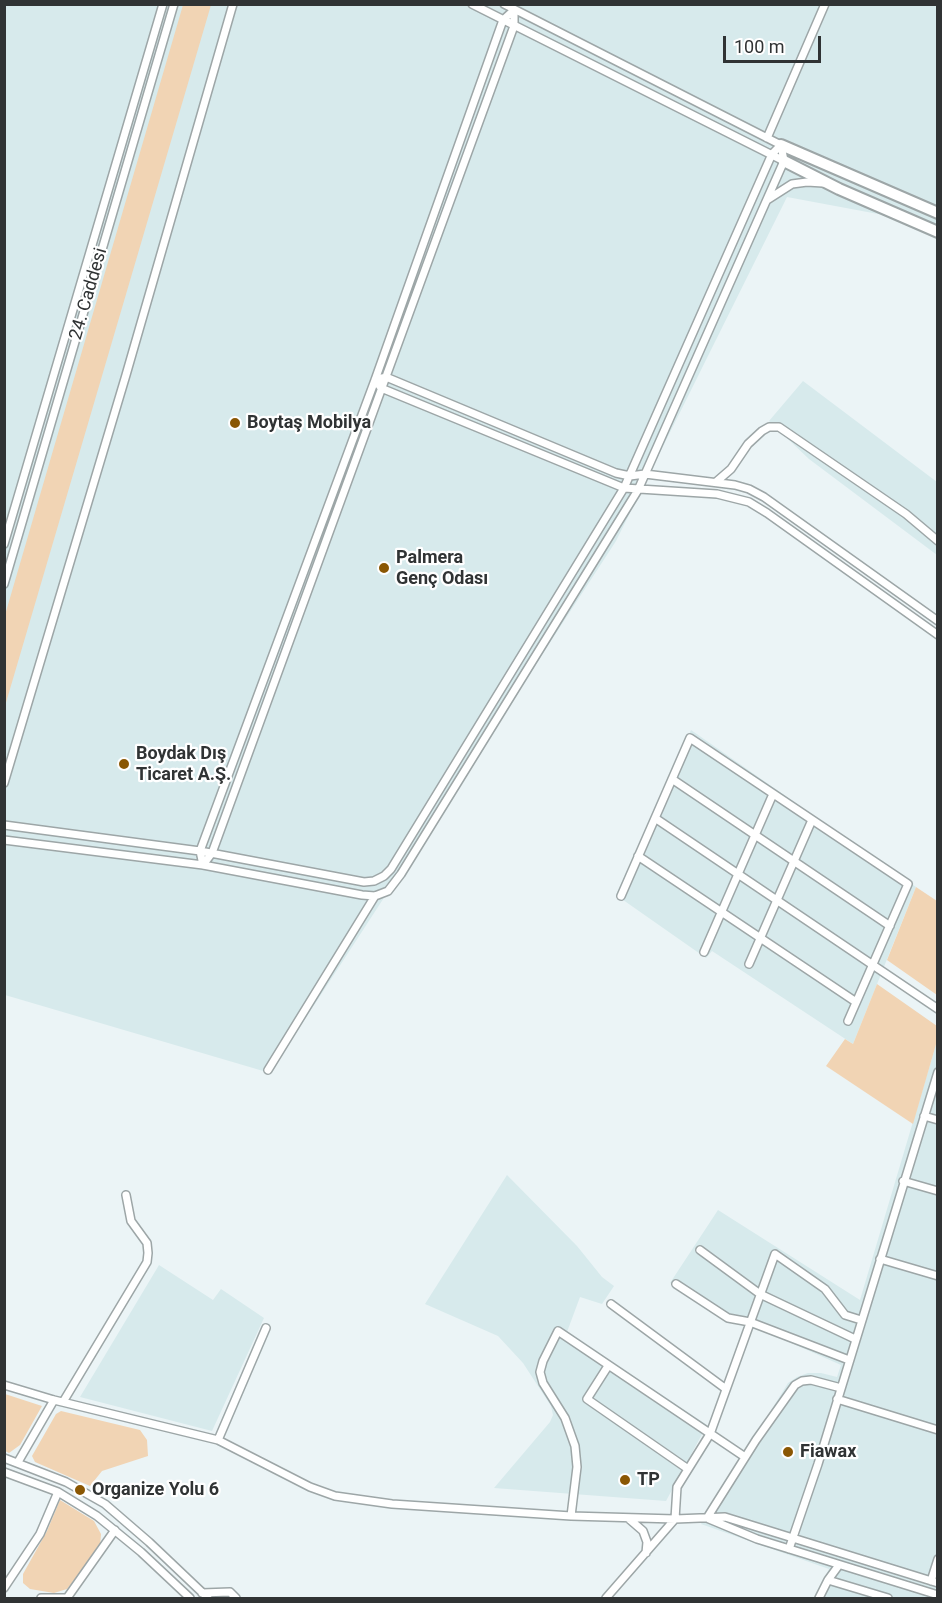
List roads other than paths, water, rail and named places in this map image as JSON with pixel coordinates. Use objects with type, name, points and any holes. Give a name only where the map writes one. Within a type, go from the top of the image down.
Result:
[{"type":"highway","points":[[782,145],[938,213]]},
{"type":"highway","points":[[784,161],[839,189],[938,232]]},
{"type":"street","name":"24. Caddesi","points":[[4,543],[163,4]]},
{"type":"street","name":"24. Caddesi","points":[[4,584],[174,4]]},
{"type":"street","points":[[4,783],[123,387],[233,4]]},
{"type":"street","points":[[472,4],[784,161]]},
{"type":"street","points":[[504,4],[782,145]]},
{"type":"street","points":[[767,138],[825,4]]},
{"type":"street","points":[[203,865],[200,851],[375,380],[503,20],[514,9]]},
{"type":"street","points":[[203,865],[212,853],[514,26],[514,9]]},
{"type":"street","points":[[4,825],[200,851],[364,882],[374,881],[384,876],[391,869],[624,488],[772,154],[782,145]]},
{"type":"street","points":[[4,840],[203,865],[375,896],[388,891],[638,490],[784,161],[782,145]]},
{"type":"street","points":[[765,202],[781,189],[797,183],[822,183],[839,189]]},
{"type":"street","points":[[375,380],[386,377],[616,473],[630,476],[645,474],[742,487],[764,497],[938,621]]},
{"type":"street","points":[[375,380],[381,388],[624,488],[717,494],[749,502],[938,635]]},
{"type":"street","points":[[716,482],[731,469],[748,444],[762,431],[769,427],[779,427],[906,514],[938,541]]},
{"type":"street","points":[[621,896],[690,738],[908,884],[848,1021]]},
{"type":"street","points":[[672,779],[890,926]]},
{"type":"street","points":[[704,952],[773,794]]},
{"type":"street","points":[[655,818],[938,1009]]},
{"type":"street","points":[[749,964],[812,820]]},
{"type":"street","points":[[638,856],[856,1002]]},
{"type":"street","points":[[268,1070],[375,896]]},
{"type":"street","points":[[789,1549],[938,1072]]},
{"type":"street","points":[[924,1116],[938,1120]]},
{"type":"street","points":[[903,1181],[938,1191]]},
{"type":"street","points":[[63,1402],[147,1262],[147,1244],[131,1221],[126,1195]]},
{"type":"street","points":[[700,1250],[760,1293],[855,1339]]},
{"type":"street","points":[[606,1599],[675,1519],[677,1487],[710,1434],[775,1254],[825,1289],[845,1315],[861,1320]]},
{"type":"street","points":[[880,1259],[938,1276]]},
{"type":"street","points":[[676,1284],[728,1318],[750,1322],[849,1360]]},
{"type":"street","points":[[611,1304],[726,1389]]},
{"type":"street","points":[[218,1440],[266,1328]]},
{"type":"street","points":[[571,1516],[577,1467],[575,1446],[565,1418],[543,1383],[540,1372],[558,1331],[745,1457]]},
{"type":"street","points":[[608,1366],[587,1399],[688,1469]]},
{"type":"street","points":[[706,1518],[795,1384],[808,1380],[841,1388]]},
{"type":"street","points":[[4,1385],[54,1400],[218,1440],[310,1487],[335,1496],[392,1504],[571,1516],[675,1519],[725,1517],[934,1582],[938,1559]]},
{"type":"street","points":[[837,1399],[938,1430]]},
{"type":"street","points":[[18,1462],[54,1400]]},
{"type":"street","points":[[4,1458],[66,1482],[105,1504],[149,1542],[208,1599]]},
{"type":"street","points":[[4,1472],[58,1492],[97,1516],[190,1599]]},
{"type":"street","points":[[4,1588],[40,1534],[58,1492]]},
{"type":"street","points":[[628,1518],[643,1531],[647,1542],[646,1553]]},
{"type":"street","points":[[706,1518],[757,1539],[839,1564],[925,1595],[938,1595]]},
{"type":"street","points":[[41,1599],[67,1598],[114,1530]]},
{"type":"street","points":[[819,1599],[839,1564]]},
{"type":"street","points":[[828,1580],[888,1599]]},
{"type":"street","points":[[202,1593],[230,1592],[236,1599]]},
{"type":"place","name":"Boytaş Mobilya","points":[[235,423]]},
{"type":"place","name":"Palmera Genç Odası","points":[[384,568]]},
{"type":"place","name":"Boydak Dış Ticaret A.Ş.","points":[[124,764]]},
{"type":"place","name":"Fiawax","points":[[788,1452]]},
{"type":"place","name":"TP","points":[[625,1480]]},
{"type":"place","name":"Organize Yolu 6","points":[[80,1490]]}]
